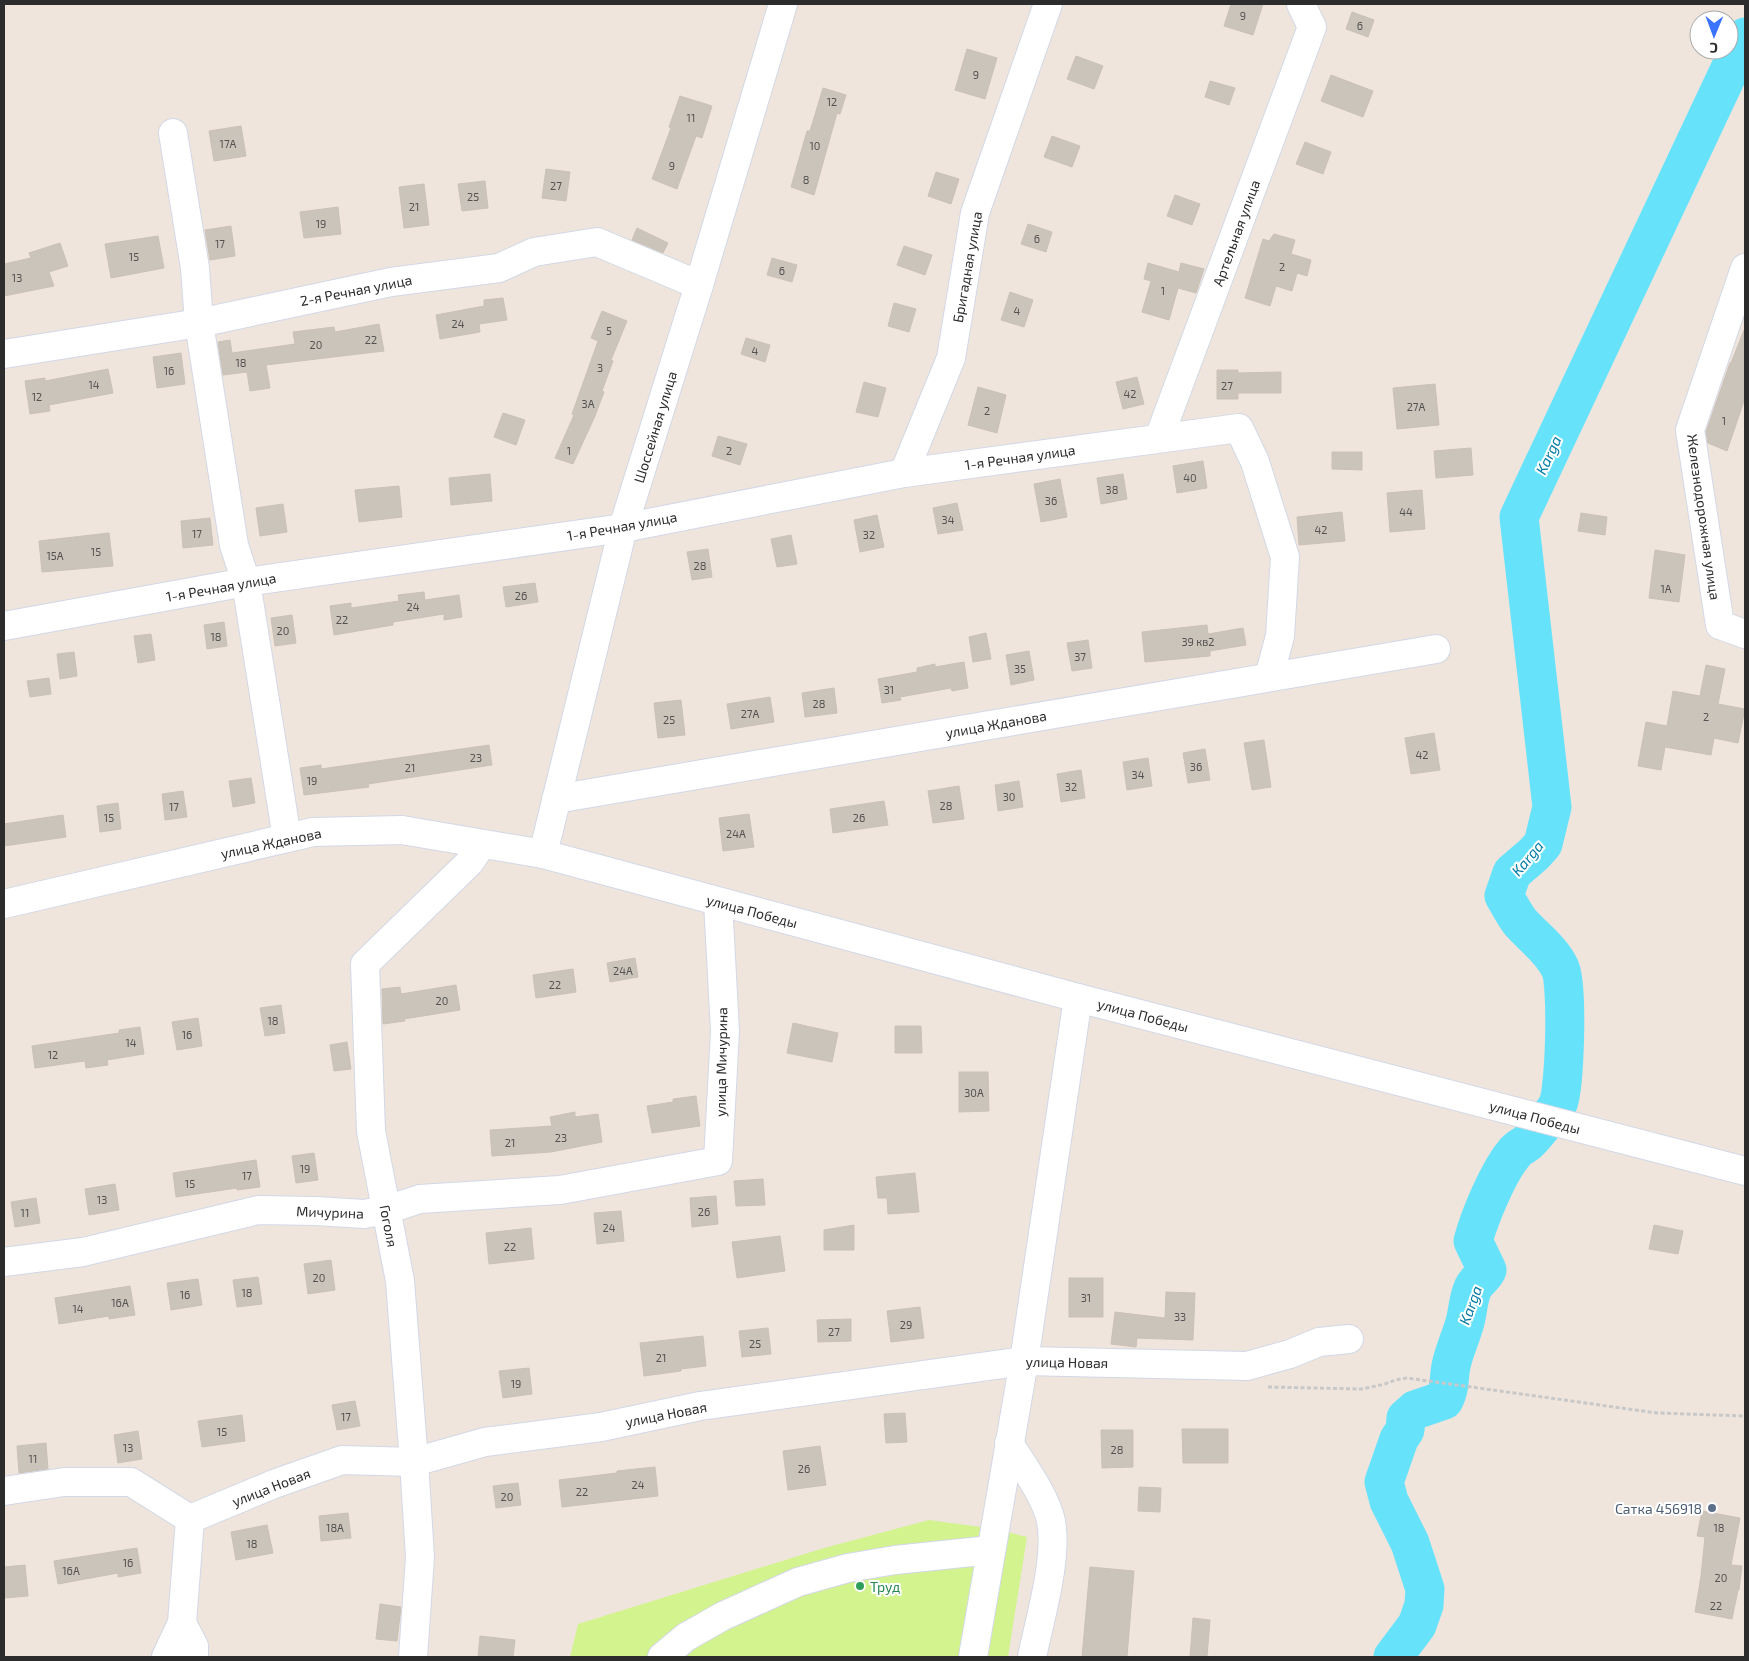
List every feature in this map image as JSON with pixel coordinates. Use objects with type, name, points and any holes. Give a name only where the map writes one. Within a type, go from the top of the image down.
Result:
[{"type":"street","name":"Шоссейная улица","points":[[543,854],[623,528],[783,4]]},
{"type":"street","name":"Бригадная улица","points":[[904,473],[950,358],[975,213],[1048,4]]},
{"type":"street","name":"Артельная улица","points":[[1159,438],[1307,16]]},
{"type":"street","points":[[173,133],[195,268],[198,323],[234,545],[246,582],[287,838]]},
{"type":"street","name":"2-я Речная улица","points":[[4,354],[108,348],[198,323],[391,282],[499,268],[534,252],[597,242],[699,284]]},
{"type":"street","name":"Железнодорожная улица","points":[[1745,268],[1690,430],[1720,625],[1745,634]]},
{"type":"street","name":"1-я Речная улица","points":[[4,626],[246,582],[623,528],[904,473],[1239,428],[1255,462],[1286,557],[1280,636],[1269,677]]},
{"type":"street","name":"улица Жданова","points":[[556,799],[1436,649]]},
{"type":"street","name":"улица Жданова","points":[[4,904],[313,832],[402,830],[543,854]]},
{"type":"street","name":"Гоголя","points":[[414,1657],[420,1558],[414,1462],[400,1281],[371,1131],[365,964],[470,862],[482,844]]},
{"type":"street","name":"улица Победы","points":[[543,854],[1078,998],[1745,1171]]},
{"type":"street","name":"улица Мичурина","points":[[718,902],[725,1031],[718,1161]]},
{"type":"street","points":[[973,1657],[1024,1361],[1078,998]]},
{"type":"street","name":"Мичурина","points":[[4,1262],[82,1252],[258,1210],[364,1214],[386,1210],[420,1199],[560,1190],[718,1161]]},
{"type":"street","name":"улица Новая","points":[[190,1519],[274,1484],[342,1460],[414,1462],[486,1442],[601,1427],[700,1406],[1024,1361],[1248,1366],[1290,1354],[1319,1342],[1349,1339]]},
{"type":"street","points":[[1009,1443],[1033,1482],[1051,1520],[1051,1562],[1032,1657]]},
{"type":"street","points":[[4,1491],[64,1482],[131,1482],[190,1519],[182,1623],[166,1657]]},
{"type":"street","points":[[662,1657],[686,1637],[723,1616],[798,1582],[848,1568],[886,1562],[994,1539]]},
{"type":"street","points":[[182,1623],[194,1646],[194,1657]]},
{"type":"path","points":[[1420,1380],[1657,1413],[1745,1416]]},
{"type":"green space","name":"Труд","points":[[929,1520],[996,1529],[1027,1537],[1008,1657],[570,1657],[578,1624],[824,1548]]},
{"type":"building","points":[[1231,4],[1263,4],[1253,35],[1224,26]]},
{"type":"building","points":[[1352,12],[1374,20],[1368,37],[1346,29]]},
{"type":"building","points":[[967,49],[997,58],[985,99],[955,90]]},
{"type":"building","points":[[1076,56],[1103,66],[1094,89],[1067,79]]},
{"type":"building","points":[[1331,75],[1373,91],[1363,117],[1321,101]]},
{"type":"building","points":[[1210,81],[1235,88],[1229,105],[1205,97]]},
{"type":"building","points":[[823,88],[846,95],[840,114],[837,113],[814,195],[791,187],[807,131],[810,131]]},
{"type":"building","points":[[680,96],[712,106],[702,138],[696,136],[677,189],[652,179],[671,128],[669,127]]},
{"type":"building","points":[[241,126],[246,156],[214,161],[209,131]]},
{"type":"building","points":[[1052,136],[1080,146],[1072,167],[1044,157]]},
{"type":"building","points":[[1305,142],[1331,152],[1323,174],[1296,164]]},
{"type":"building","points":[[546,169],[570,172],[566,201],[542,198]]},
{"type":"building","points":[[936,172],[959,179],[951,204],[928,196]]},
{"type":"building","points":[[485,181],[488,208],[462,211],[458,184]]},
{"type":"building","points":[[424,184],[429,225],[404,228],[399,187]]},
{"type":"building","points":[[1175,195],[1200,204],[1192,225],[1167,216]]},
{"type":"building","points":[[338,207],[341,234],[304,238],[300,212]]},
{"type":"building","points":[[1028,224],[1052,232],[1046,252],[1021,244]]},
{"type":"building","points":[[231,226],[235,256],[210,260],[205,230]]},
{"type":"building","points":[[637,228],[668,243],[663,253],[632,240]]},
{"type":"building","points":[[1274,234],[1295,240],[1291,254],[1311,260],[1307,276],[1297,273],[1292,291],[1276,286],[1270,306],[1245,298],[1263,239],[1269,241]]},
{"type":"building","points":[[158,236],[164,268],[111,278],[105,244]]},
{"type":"building","points":[[60,243],[68,266],[49,272],[54,286],[4,296],[4,264],[31,258],[29,253]]},
{"type":"building","points":[[904,246],[932,255],[925,275],[897,265]]},
{"type":"building","points":[[772,258],[797,265],[792,282],[767,275]]},
{"type":"building","points":[[1148,263],[1179,272],[1181,263],[1204,269],[1196,293],[1178,288],[1169,320],[1142,312],[1151,281],[1144,279]]},
{"type":"building","points":[[1010,292],[1033,300],[1024,327],[1001,320]]},
{"type":"building","points":[[503,298],[507,320],[479,324],[480,332],[440,339],[436,315],[484,306],[484,300]]},
{"type":"building","points":[[894,303],[916,309],[909,332],[888,326]]},
{"type":"building","points":[[602,311],[627,321],[611,360],[613,361],[595,416],[573,464],[555,458],[574,415],[572,414],[598,341],[591,338]]},
{"type":"building","points":[[379,324],[384,351],[266,365],[270,388],[250,391],[247,372],[223,375],[218,342],[230,340],[232,353],[295,344],[293,332],[334,327],[335,332]]},
{"type":"building","points":[[1744,330],[1745,398],[1727,451],[1708,443],[1706,432],[1730,363]]},
{"type":"building","points":[[746,338],[770,345],[765,362],[741,354]]},
{"type":"building","points":[[181,353],[185,384],[157,388],[153,357]]},
{"type":"building","points":[[108,369],[113,393],[49,405],[50,411],[30,414],[25,381],[45,378],[45,381]]},
{"type":"building","points":[[1217,370],[1238,370],[1238,373],[1281,372],[1281,393],[1238,393],[1238,399],[1217,399]]},
{"type":"building","points":[[1137,377],[1144,404],[1123,409],[1116,382]]},
{"type":"building","points":[[864,382],[886,388],[878,417],[856,412]]},
{"type":"building","points":[[1435,384],[1439,425],[1397,429],[1393,388]]},
{"type":"building","points":[[978,387],[1006,395],[997,433],[968,425]]},
{"type":"building","points":[[503,413],[525,420],[516,445],[494,437]]},
{"type":"building","points":[[718,436],[747,444],[740,465],[712,456]]},
{"type":"building","points":[[1471,448],[1473,475],[1436,478],[1434,451]]},
{"type":"building","points":[[1332,452],[1362,452],[1362,470],[1332,469]]},
{"type":"building","points":[[1203,461],[1207,488],[1177,493],[1173,466]]},
{"type":"building","points":[[490,474],[492,501],[451,505],[449,478]]},
{"type":"building","points":[[1123,474],[1127,499],[1101,504],[1097,478]]},
{"type":"building","points":[[1060,479],[1067,517],[1041,522],[1034,484]]},
{"type":"building","points":[[399,486],[402,517],[359,522],[355,490]]},
{"type":"building","points":[[1422,490],[1425,529],[1390,532],[1387,493]]},
{"type":"building","points":[[957,503],[963,530],[938,534],[933,508]]},
{"type":"building","points":[[283,504],[287,532],[260,536],[256,508]]},
{"type":"building","points":[[1342,512],[1345,541],[1299,545],[1297,517]]},
{"type":"building","points":[[1581,513],[1607,517],[1605,535],[1578,531]]},
{"type":"building","points":[[877,515],[884,547],[860,552],[854,520]]},
{"type":"building","points":[[210,518],[213,545],[183,548],[181,521]]},
{"type":"building","points":[[109,533],[113,566],[42,572],[39,541]]},
{"type":"building","points":[[791,535],[797,564],[777,567],[771,539]]},
{"type":"building","points":[[708,549],[712,577],[692,580],[687,552]]},
{"type":"building","points":[[1655,550],[1685,555],[1679,602],[1649,598]]},
{"type":"building","points":[[535,583],[538,602],[506,607],[503,587]]},
{"type":"building","points":[[424,592],[425,600],[459,595],[462,617],[444,620],[444,614],[393,622],[393,625],[334,635],[330,606],[351,603],[351,608],[399,601],[398,595]]},
{"type":"building","points":[[292,615],[296,643],[275,646],[271,618]]},
{"type":"building","points":[[224,622],[227,646],[207,649],[204,625]]},
{"type":"building","points":[[1207,625],[1208,634],[1243,628],[1246,645],[1210,651],[1210,656],[1145,662],[1142,632]]},
{"type":"building","points":[[986,633],[991,659],[973,662],[969,637]]},
{"type":"building","points":[[151,634],[155,660],[138,663],[134,636]]},
{"type":"building","points":[[1088,640],[1092,668],[1072,671],[1067,643]]},
{"type":"building","points":[[1029,651],[1034,680],[1011,685],[1006,655]]},
{"type":"building","points":[[74,652],[77,676],[60,679],[57,654]]},
{"type":"building","points":[[964,662],[968,688],[952,691],[951,688],[900,697],[901,700],[882,703],[878,679],[917,672],[917,668],[935,664],[935,667]]},
{"type":"building","points":[[1706,665],[1725,669],[1718,704],[1745,709],[1738,743],[1714,738],[1711,755],[1665,747],[1661,770],[1638,766],[1646,722],[1667,726],[1673,691],[1700,696]]},
{"type":"building","points":[[49,678],[51,694],[30,697],[27,681]]},
{"type":"building","points":[[834,688],[837,713],[805,717],[802,693]]},
{"type":"building","points":[[770,697],[774,722],[731,729],[727,704]]},
{"type":"building","points":[[681,700],[685,735],[658,738],[654,703]]},
{"type":"building","points":[[1434,733],[1440,770],[1411,774],[1405,738]]},
{"type":"building","points":[[1264,740],[1271,787],[1252,790],[1244,743]]},
{"type":"building","points":[[489,745],[492,765],[368,784],[369,787],[304,795],[300,768],[321,765],[321,769]]},
{"type":"building","points":[[1205,749],[1210,780],[1188,783],[1183,753]]},
{"type":"building","points":[[1148,758],[1152,786],[1127,790],[1123,762]]},
{"type":"building","points":[[1081,770],[1085,798],[1061,802],[1057,774]]},
{"type":"building","points":[[251,778],[255,803],[233,807],[229,781]]},
{"type":"building","points":[[1019,781],[1023,807],[998,811],[995,785]]},
{"type":"building","points":[[959,786],[964,819],[933,823],[928,791]]},
{"type":"building","points":[[183,791],[187,817],[165,820],[162,794]]},
{"type":"building","points":[[884,801],[888,825],[833,833],[830,809]]},
{"type":"building","points":[[118,803],[121,829],[100,832],[97,806]]},
{"type":"building","points":[[749,814],[754,847],[723,851],[719,818]]},
{"type":"building","points":[[63,815],[66,837],[4,846],[4,824]]},
{"type":"building","points":[[635,958],[638,977],[610,982],[607,963]]},
{"type":"building","points":[[573,969],[576,992],[536,998],[533,975]]},
{"type":"building","points":[[456,985],[460,1010],[383,1024],[382,989],[400,987],[401,994]]},
{"type":"building","points":[[281,1005],[285,1033],[265,1036],[260,1008]]},
{"type":"building","points":[[198,1018],[202,1046],[177,1050],[172,1022]]},
{"type":"building","points":[[793,1023],[838,1033],[832,1062],[787,1053]]},
{"type":"building","points":[[895,1026],[921,1026],[922,1053],[895,1053]]},
{"type":"building","points":[[140,1027],[144,1054],[107,1060],[108,1065],[86,1068],[85,1061],[35,1068],[32,1046],[119,1033],[119,1030]]},
{"type":"building","points":[[347,1042],[351,1069],[334,1071],[330,1045]]},
{"type":"building","points":[[959,1072],[988,1072],[989,1111],[959,1112]]},
{"type":"building","points":[[696,1096],[700,1126],[652,1133],[647,1106],[673,1102],[673,1099]]},
{"type":"building","points":[[575,1112],[575,1117],[598,1114],[602,1142],[551,1152],[492,1156],[490,1130],[552,1126],[550,1117]]},
{"type":"building","points":[[314,1153],[318,1180],[296,1183],[292,1156]]},
{"type":"building","points":[[256,1160],[260,1187],[237,1190],[237,1188],[176,1197],[173,1173]]},
{"type":"building","points":[[915,1173],[919,1212],[888,1214],[887,1198],[878,1198],[876,1177]]},
{"type":"building","points":[[763,1179],[765,1205],[736,1206],[734,1181]]},
{"type":"building","points":[[115,1184],[119,1210],[89,1215],[85,1189]]},
{"type":"building","points":[[716,1196],[718,1224],[692,1227],[690,1198]]},
{"type":"building","points":[[36,1198],[40,1223],[15,1227],[11,1202]]},
{"type":"building","points":[[621,1211],[624,1241],[597,1244],[594,1213]]},
{"type":"building","points":[[854,1225],[854,1250],[824,1250],[824,1230]]},
{"type":"building","points":[[1654,1225],[1683,1231],[1678,1254],[1649,1249]]},
{"type":"building","points":[[531,1228],[534,1259],[489,1264],[486,1233]]},
{"type":"building","points":[[780,1236],[785,1271],[737,1278],[732,1242]]},
{"type":"building","points":[[331,1260],[335,1290],[308,1294],[304,1264]]},
{"type":"building","points":[[258,1277],[262,1304],[237,1307],[233,1280]]},
{"type":"building","points":[[1069,1278],[1103,1278],[1103,1317],[1069,1317]]},
{"type":"building","points":[[198,1279],[202,1305],[171,1310],[167,1283]]},
{"type":"building","points":[[130,1286],[135,1315],[109,1319],[109,1316],[59,1324],[55,1298]]},
{"type":"building","points":[[1166,1292],[1195,1293],[1193,1340],[1137,1338],[1136,1347],[1111,1344],[1115,1312],[1165,1318]]},
{"type":"building","points":[[920,1307],[924,1338],[891,1342],[887,1311]]},
{"type":"building","points":[[851,1319],[851,1341],[818,1342],[817,1320]]},
{"type":"building","points":[[768,1328],[771,1354],[742,1357],[739,1331]]},
{"type":"building","points":[[703,1336],[706,1366],[644,1376],[640,1343]]},
{"type":"building","points":[[529,1368],[532,1394],[503,1398],[499,1371]]},
{"type":"building","points":[[355,1401],[360,1426],[337,1430],[332,1405]]},
{"type":"building","points":[[905,1413],[907,1442],[886,1443],[884,1414]]},
{"type":"building","points":[[242,1415],[245,1441],[202,1447],[198,1421]]},
{"type":"building","points":[[1182,1429],[1228,1429],[1228,1463],[1183,1463]]},
{"type":"building","points":[[1101,1430],[1133,1430],[1133,1467],[1102,1468]]},
{"type":"building","points":[[138,1431],[142,1459],[118,1463],[114,1435]]},
{"type":"building","points":[[46,1443],[48,1469],[19,1473],[17,1446]]},
{"type":"building","points":[[820,1446],[826,1485],[788,1490],[783,1451]]},
{"type":"building","points":[[655,1467],[658,1496],[562,1507],[559,1480]]},
{"type":"building","points":[[518,1483],[521,1505],[496,1508],[493,1486]]},
{"type":"building","points":[[1139,1487],[1161,1488],[1160,1512],[1138,1511]]},
{"type":"building","points":[[1702,1511],[1740,1518],[1731,1565],[1742,1566],[1739,1590],[1732,1619],[1695,1612],[1705,1537],[1697,1536]]},
{"type":"building","points":[[348,1513],[351,1538],[321,1541],[319,1516]]},
{"type":"building","points":[[267,1525],[273,1553],[236,1560],[231,1532]]},
{"type":"building","points":[[137,1548],[141,1573],[118,1577],[118,1573],[58,1584],[54,1561]]},
{"type":"building","points":[[25,1565],[28,1596],[4,1598],[4,1567]]},
{"type":"building","points":[[1090,1567],[1134,1571],[1127,1657],[1082,1657]]},
{"type":"building","points":[[380,1604],[401,1607],[397,1641],[376,1639]]},
{"type":"building","points":[[1193,1618],[1210,1620],[1207,1657],[1190,1657]]},
{"type":"building","points":[[480,1636],[515,1640],[513,1657],[478,1657]]},
{"type":"waterway","name":"Karga","points":[[1393,1657],[1417,1625],[1424,1605],[1425,1589],[1410,1543],[1389,1501],[1384,1482],[1399,1439],[1405,1430],[1406,1418],[1415,1410],[1444,1400],[1452,1360],[1465,1322],[1471,1292],[1487,1270],[1473,1241],[1480,1219],[1502,1171],[1516,1151],[1534,1136],[1558,1104],[1562,1078],[1565,1014],[1560,968],[1547,949],[1520,922],[1504,896],[1512,873],[1543,844],[1552,807],[1519,517],[1745,37]]},
{"type":"place","name":"Сатка 456918","points":[[1712,1508]]},
{"type":"place","name":"Труд","points":[[860,1586]]}]
